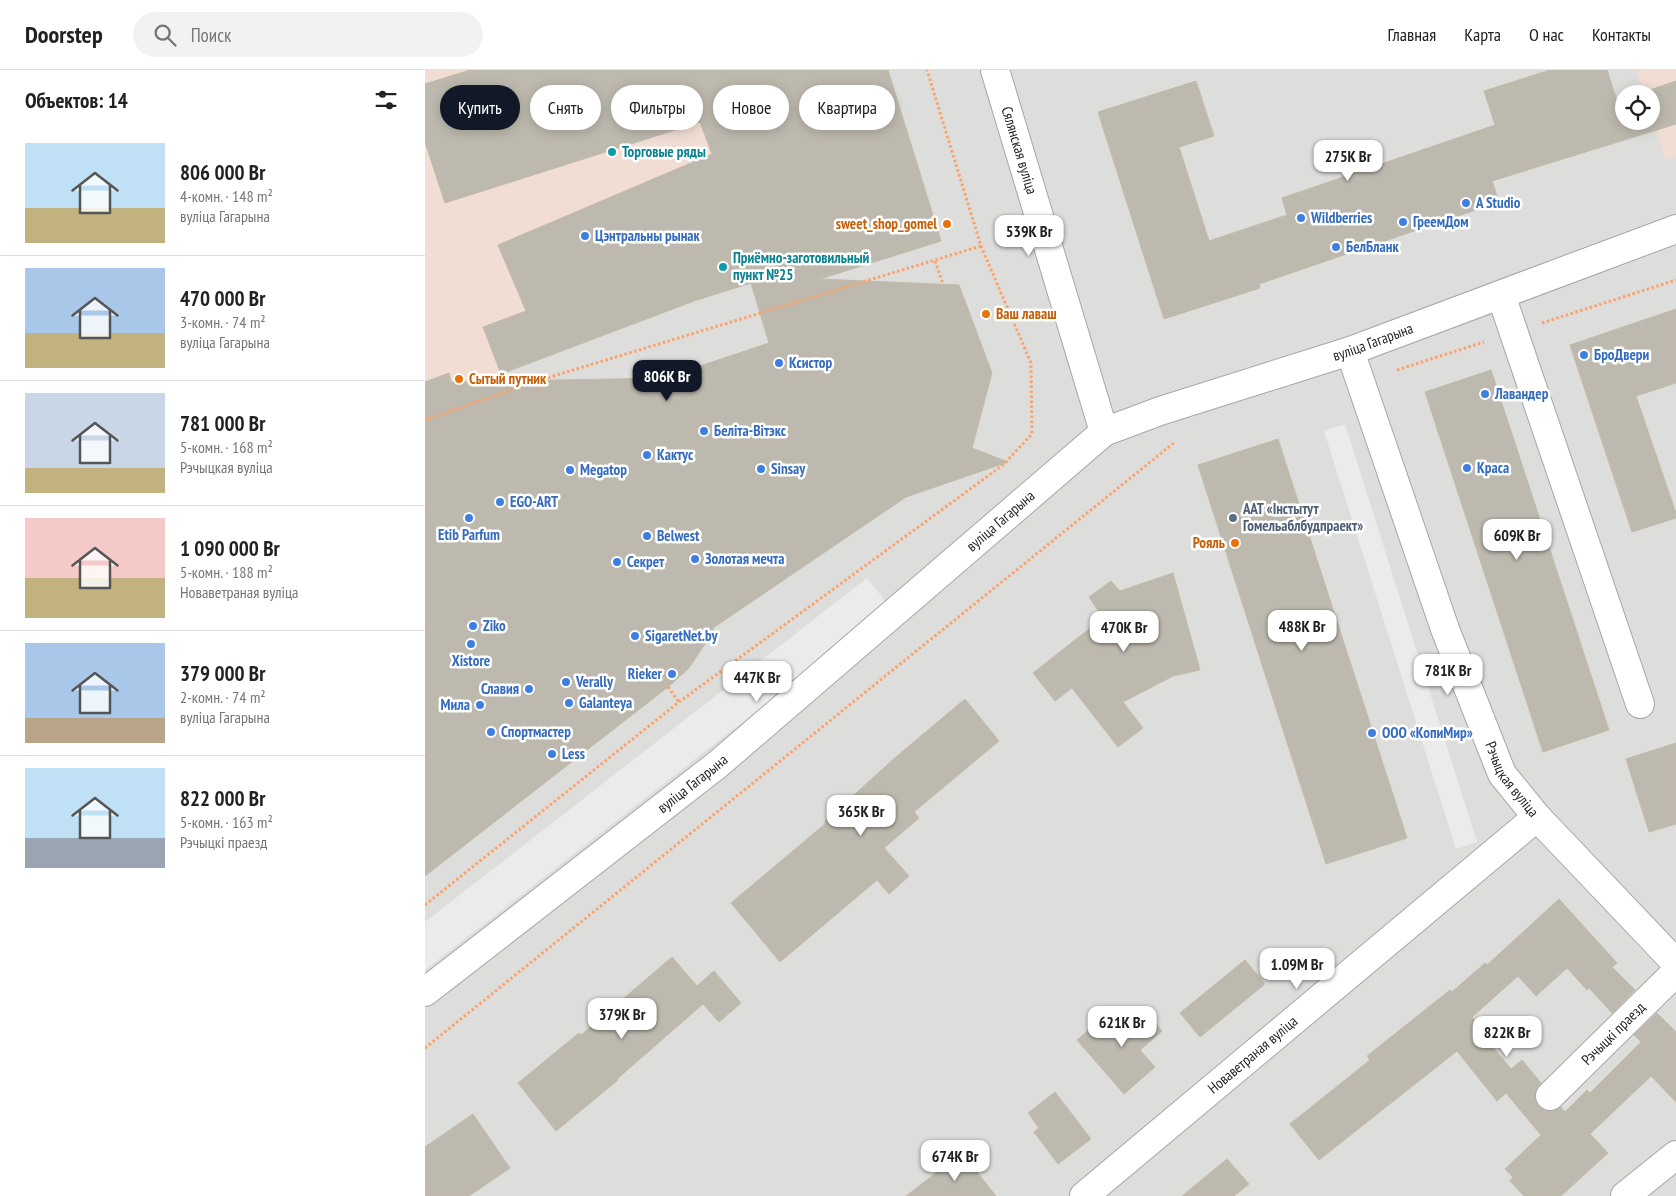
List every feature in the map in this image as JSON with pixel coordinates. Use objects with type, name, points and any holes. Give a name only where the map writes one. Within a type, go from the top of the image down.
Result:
[{"type":"street","name":"Сялянская вуліца","points":[[995,70],[1104,432]]},
{"type":"street","name":"вуліца Гагарына","points":[[425,992],[717,764],[1104,432],[1160,411],[1350,351],[1676,229]]},
{"type":"street","points":[[1501,296],[1640,704]]},
{"type":"street","name":"Рэчыцкая вуліца","points":[[1350,351],[1445,629],[1502,774],[1537,817],[1676,964]]},
{"type":"street","name":"Новаветраная вуліца","points":[[1084,1196],[1537,817]]},
{"type":"street","name":"Рэчыцкі праезд","points":[[1549,1096],[1676,972]]},
{"type":"street","points":[[1625,1196],[1676,1155]]},
{"type":"path","points":[[425,905],[679,702],[1003,465],[1032,434],[1031,363],[981,246],[927,70]]},
{"type":"path","points":[[425,420],[537,381],[981,246]]},
{"type":"path","points":[[935,261],[943,284]]},
{"type":"path","points":[[1360,382],[1676,280]]},
{"type":"path","points":[[537,381],[540,391]]},
{"type":"path","points":[[425,1048],[1173,443],[1182,440]]},
{"type":"path","points":[[667,687],[679,702]]},
{"type":"shaded area","points":[[425,70],[1676,70],[1676,1196],[425,1196]]},
{"type":"shaded area","name":"Цэнтральны рынак","points":[[425,70],[821,70],[814,85],[799,85],[799,114],[709,296],[425,401]]},
{"type":"shaded area","points":[[1636,70],[1676,70],[1676,157],[1666,160],[1656,130],[1660,130],[1660,85],[1641,85]]},
{"type":"shaded area","points":[[1345,424],[1477,842],[1456,849],[1324,431]]},
{"type":"shaded area","points":[[867,578],[890,607],[425,970],[425,922]]},
{"type":"building","name":"Секрет","points":[[470,70],[888,70],[893,85],[799,85],[799,130],[895,130],[895,93],[941,241],[820,279],[959,285],[992,373],[972,448],[1008,462],[906,497],[713,628],[716,639],[707,641],[689,668],[668,687],[425,876],[425,382],[449,373],[451,382],[664,378],[769,343],[751,283],[694,301],[501,374],[483,327],[526,311],[498,245],[712,154],[703,130],[703,85],[611,85],[611,130],[675,130],[445,203],[425,142],[425,84]]},
{"type":"building","points":[[1550,70],[1607,70],[1615,95],[1615,130],[1657,130],[1492,181],[1499,202],[1259,284],[1260,288],[1164,319],[1098,112],[1196,81],[1214,136],[1179,147],[1209,241],[1287,215],[1282,198],[1495,125],[1484,91]]},
{"type":"building","points":[[1676,81],[1676,124],[1660,129],[1660,86]]},
{"type":"building","points":[[1676,309],[1676,383],[1636,396],[1676,513],[1676,518],[1632,532],[1570,345]]},
{"type":"building","points":[[1491,370],[1609,730],[1543,752],[1425,392]]},
{"type":"building","points":[[1278,439],[1407,838],[1326,864],[1198,465]]},
{"type":"building","points":[[1173,573],[1200,670],[1173,676],[1123,702],[1143,728],[1118,747],[1072,688],[1055,701],[1033,673],[1103,618],[1089,597],[1111,581],[1120,591]]},
{"type":"building","points":[[965,699],[999,741],[914,812],[919,818],[884,848],[909,876],[889,894],[877,880],[780,962],[731,903],[826,823],[825,821],[897,756]]},
{"type":"building","points":[[1676,743],[1676,824],[1649,832],[1626,759]]},
{"type":"building","points":[[1559,899],[1617,963],[1612,967],[1635,990],[1612,1013],[1567,968],[1536,996],[1518,976],[1472,1017],[1475,1021],[1472,1022],[1511,1069],[1522,1060],[1541,1083],[1535,1092],[1535,1100],[1539,1107],[1545,1111],[1553,1111],[1561,1107],[1565,1112],[1587,1090],[1590,1093],[1641,1042],[1634,1035],[1657,1013],[1676,1032],[1676,1102],[1651,1076],[1590,1134],[1608,1153],[1561,1196],[1524,1196],[1510,1181],[1513,1177],[1505,1169],[1541,1135],[1506,1093],[1497,1101],[1457,1051],[1319,1160],[1290,1124],[1370,1060],[1367,1056],[1450,990],[1452,992],[1485,963],[1487,965]]},
{"type":"building","points":[[672,957],[697,986],[714,971],[741,1003],[719,1022],[703,1004],[618,1080],[556,1131],[518,1083],[579,1033],[581,1035]]},
{"type":"building","points":[[1245,960],[1265,984],[1200,1037],[1180,1013]]},
{"type":"building","points":[[1143,1008],[1162,1031],[1140,1050],[1155,1067],[1124,1094],[1077,1040],[1108,1013],[1120,1027]]},
{"type":"building","points":[[1055,1092],[1091,1139],[1058,1164],[1034,1132],[1039,1128],[1028,1113]]},
{"type":"building","points":[[473,1114],[510,1168],[469,1196],[425,1196],[425,1147]]},
{"type":"building","points":[[962,1153],[996,1196],[906,1196]]},
{"type":"building","points":[[1227,1159],[1249,1184],[1234,1196],[1182,1196]]},
{"type":"place","name":"Торговые ряды","points":[[612,152]]},
{"type":"place","name":"A Studio","points":[[1466,203]]},
{"type":"place","name":"Wildberries","points":[[1301,218]]},
{"type":"place","name":"ГреемДом","points":[[1403,222]]},
{"type":"place","name":"sweet_shop_gomel","points":[[947,224]]},
{"type":"place","name":"Цэнтральны рынак","points":[[585,236]]},
{"type":"place","name":"БелБланк","points":[[1336,247]]},
{"type":"place","name":"Приёмно-заготовильный пункт №25","points":[[723,267]]},
{"type":"place","name":"Ваш лаваш","points":[[986,314]]},
{"type":"place","name":"БроДвери","points":[[1584,355]]},
{"type":"place","name":"Ксистор","points":[[779,363]]},
{"type":"place","name":"Сытый путник","points":[[459,379]]},
{"type":"place","name":"Лавандер","points":[[1485,394]]},
{"type":"place","name":"Беліта-Вітэкс","points":[[704,431]]},
{"type":"place","name":"Кактус","points":[[647,455]]},
{"type":"place","name":"Краса","points":[[1467,468]]},
{"type":"place","name":"Sinsay","points":[[761,469]]},
{"type":"place","name":"Megatop","points":[[570,470]]},
{"type":"place","name":"EGO-ART","points":[[500,502]]},
{"type":"place","name":"Etib Parfum","points":[[469,518]]},
{"type":"place","name":"ААТ «Інстытут Гомельаблбудпраект»","points":[[1233,518]]},
{"type":"place","name":"Belwest","points":[[647,536]]},
{"type":"place","name":"Рояль","points":[[1235,543]]},
{"type":"place","name":"Золотая мечта","points":[[695,559]]},
{"type":"place","name":"Секрет","points":[[617,562]]},
{"type":"place","name":"Ziko","points":[[473,626]]},
{"type":"place","name":"SigaretNet.by","points":[[635,636]]},
{"type":"place","name":"Xistore","points":[[471,644]]},
{"type":"place","name":"Rieker","points":[[672,674]]},
{"type":"place","name":"Verally","points":[[566,682]]},
{"type":"place","name":"Славия","points":[[529,689]]},
{"type":"place","name":"Galanteya","points":[[569,703]]},
{"type":"place","name":"Мила","points":[[480,705]]},
{"type":"place","name":"Спортмастер","points":[[491,732]]},
{"type":"place","name":"ООО «КопиМир»","points":[[1372,733]]},
{"type":"place","name":"Less","points":[[552,754]]}]
